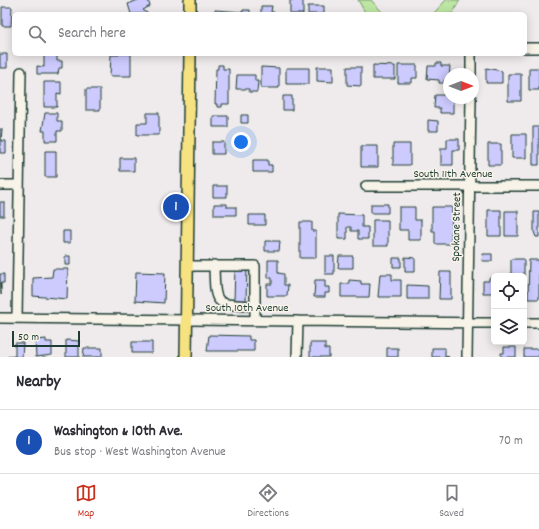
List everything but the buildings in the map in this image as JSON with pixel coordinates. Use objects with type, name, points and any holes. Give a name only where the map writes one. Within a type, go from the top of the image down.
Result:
[{"type":"main road","points":[[190,0],[190,12]]},
{"type":"main road","points":[[186,357],[190,56]]},
{"type":"street","points":[[527,48],[539,48]]},
{"type":"street","points":[[471,56],[471,68]]},
{"type":"street","points":[[17,318],[21,72]]},
{"type":"street","name":"Spokane Street","points":[[467,357],[470,104]]},
{"type":"street","points":[[0,185],[18,185]]},
{"type":"street","name":"South 11th Avenue","points":[[366,186],[539,186]]},
{"type":"street","points":[[214,265],[215,294],[219,301],[226,304],[255,306]]},
{"type":"street","points":[[188,266],[255,266],[255,320]]},
{"type":"street","name":"South 10th Avenue","points":[[0,318],[491,323]]},
{"type":"street","points":[[297,357],[298,321]]},
{"type":"street","points":[[527,323],[539,323]]},
{"type":"green space","points":[[358,0],[371,0],[382,12],[365,12]]},
{"type":"green space","points":[[446,0],[460,0],[453,12],[435,12]]},
{"type":"place","name":"Washington & 10th Ave.","points":[[176,207]]}]
